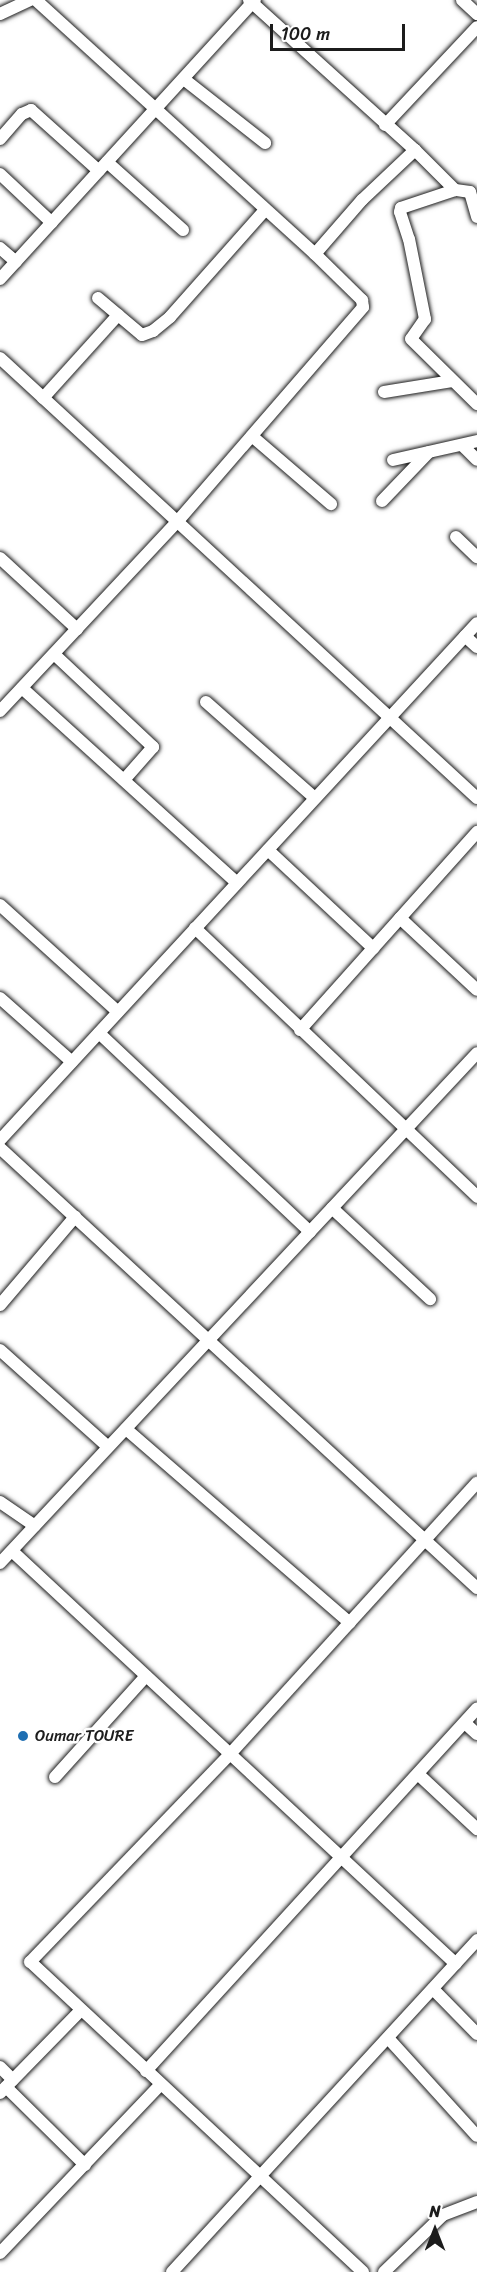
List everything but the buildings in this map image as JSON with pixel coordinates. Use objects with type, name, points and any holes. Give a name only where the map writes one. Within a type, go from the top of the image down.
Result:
[{"type":"street","points":[[0,14],[30,0]]},
{"type":"street","points":[[0,711],[177,522],[253,437],[363,307],[362,300],[315,254],[36,0]]},
{"type":"street","points":[[462,0],[477,14]]},
{"type":"street","points":[[0,279],[184,80],[252,1],[415,150],[455,190]]},
{"type":"street","points":[[385,125],[477,27]]},
{"type":"street","points":[[184,80],[265,142]]},
{"type":"street","points":[[0,139],[22,114],[31,110],[183,230]]},
{"type":"street","points":[[315,254],[362,200],[415,150]]},
{"type":"street","points":[[0,174],[52,223]]},
{"type":"street","points":[[477,217],[473,188],[455,190],[401,208],[400,212],[409,239],[425,319],[411,339],[477,404]]},
{"type":"street","points":[[98,298],[142,335],[153,331],[170,317],[265,210]]},
{"type":"street","points":[[0,248],[16,262]]},
{"type":"street","points":[[43,398],[118,315]]},
{"type":"street","points":[[0,358],[477,798]]},
{"type":"street","points":[[384,392],[452,381]]},
{"type":"street","points":[[253,437],[330,504]]},
{"type":"street","points":[[393,460],[477,441]]},
{"type":"street","points":[[462,444],[477,460]]},
{"type":"street","points":[[382,501],[430,452]]},
{"type":"street","points":[[456,537],[477,557]]},
{"type":"street","points":[[0,558],[77,629]]},
{"type":"street","points":[[0,1140],[477,623]]},
{"type":"street","points":[[465,636],[477,647]]},
{"type":"street","points":[[54,654],[153,747],[124,780]]},
{"type":"street","points":[[22,688],[237,883]]},
{"type":"street","points":[[206,702],[315,798]]},
{"type":"street","points":[[300,1029],[477,832]]},
{"type":"street","points":[[268,850],[373,948]]},
{"type":"street","points":[[0,905],[118,1012]]},
{"type":"street","points":[[400,918],[477,990]]},
{"type":"street","points":[[195,928],[405,1131],[477,1197]]},
{"type":"street","points":[[0,998],[72,1062]]},
{"type":"street","points":[[99,1033],[310,1232]]},
{"type":"street","points":[[0,1563],[477,1053]]},
{"type":"street","points":[[0,1148],[477,1588]]},
{"type":"street","points":[[332,1208],[430,1299]]},
{"type":"street","points":[[0,1305],[75,1217]]},
{"type":"street","points":[[0,1350],[108,1447]]},
{"type":"street","points":[[126,1429],[350,1623]]},
{"type":"street","points":[[363,2272],[30,1962],[230,1754],[476,1485]]},
{"type":"street","points":[[0,1502],[35,1526]]},
{"type":"street","points":[[12,1551],[456,1964]]},
{"type":"street","points":[[55,1777],[146,1676]]},
{"type":"street","points":[[146,2071],[477,1709]]},
{"type":"street","points":[[465,1723],[477,1734]]},
{"type":"street","points":[[418,1774],[477,1829]]},
{"type":"street","points":[[172,2272],[477,1940]]},
{"type":"street","points":[[433,1989],[477,2034]]},
{"type":"street","points":[[6,2087],[81,2010]]},
{"type":"street","points":[[388,2038],[477,2136]]},
{"type":"street","points":[[0,2067],[6,2087],[85,2165]]},
{"type":"street","points":[[0,2253],[161,2084]]},
{"type":"street","points":[[384,2272],[443,2215],[477,2202]]},
{"type":"place","name":"Oumar TOURE","points":[[23,1736]]}]
